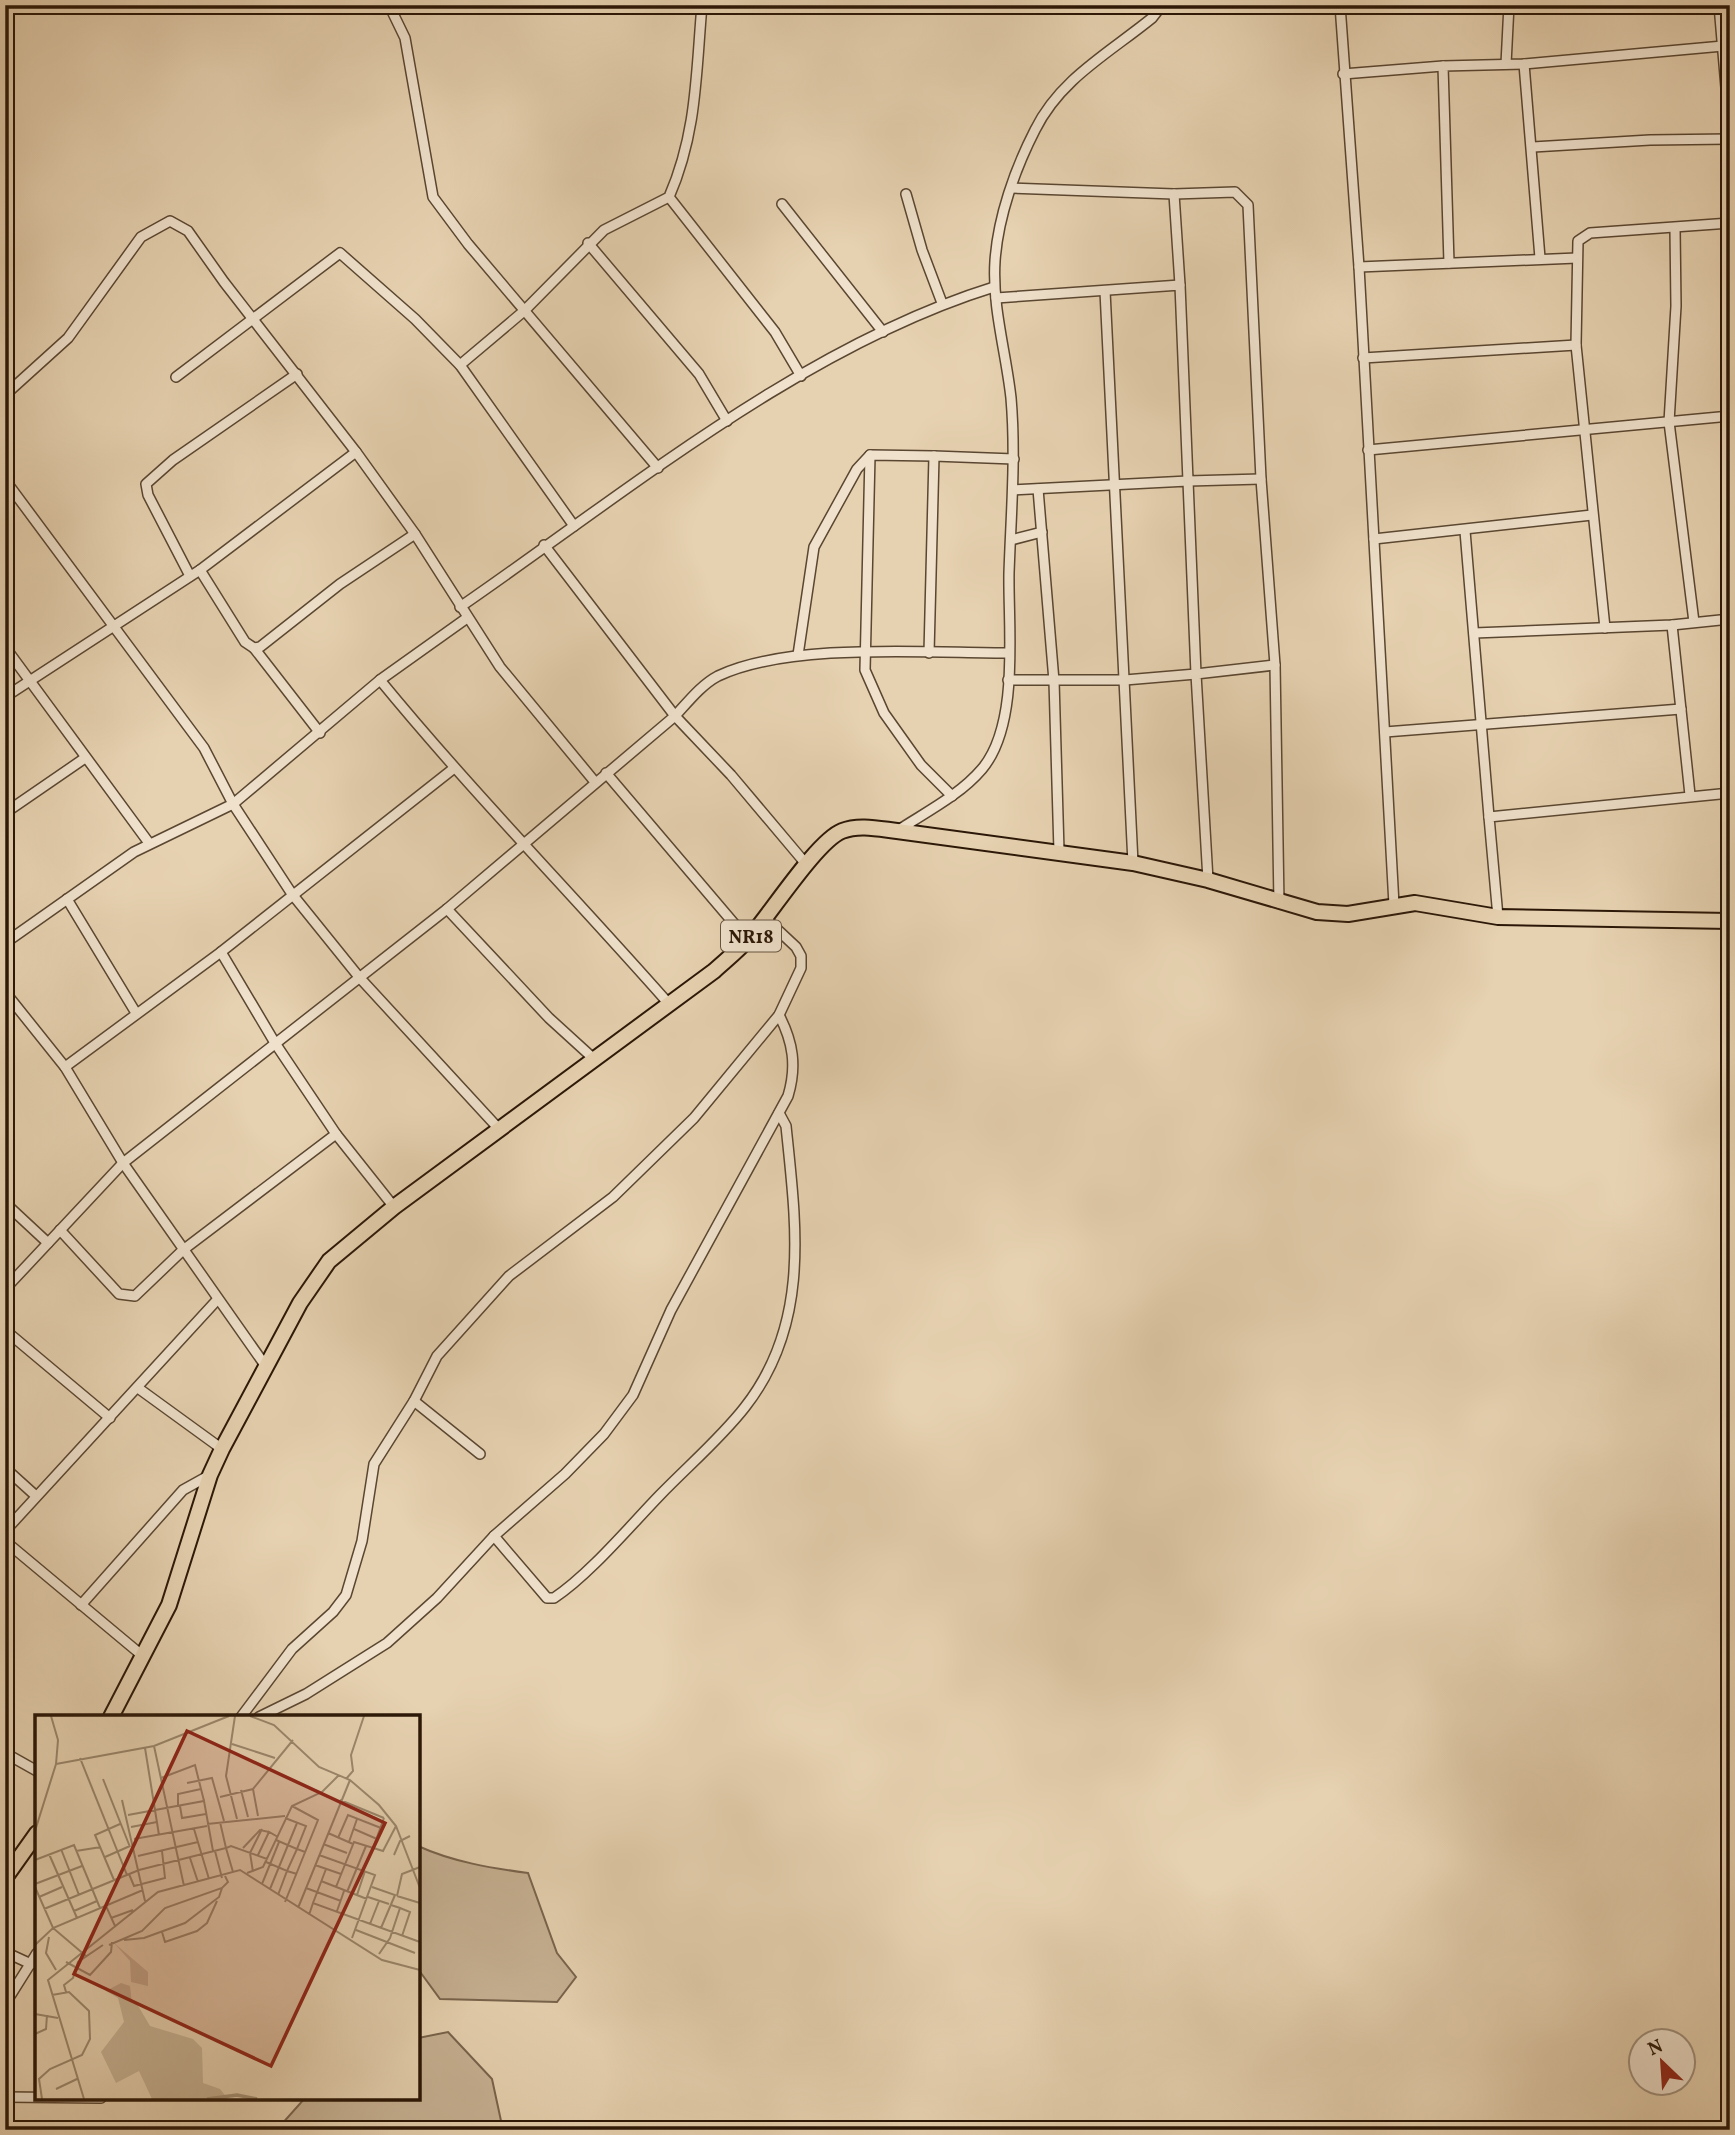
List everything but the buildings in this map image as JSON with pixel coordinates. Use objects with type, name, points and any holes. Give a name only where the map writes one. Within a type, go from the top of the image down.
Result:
[{"type":"main road","name":"NR18","points":[[112,1715],[144,1657],[182,1572],[210,1475],[222,1449],[300,1303],[329,1261],[394,1207],[714,971],[748,940],[824,843],[841,831],[863,828],[897,831],[1133,863],[1208,880],[1317,912],[1348,914],[1415,903],[1498,917],[1730,921]]},
{"type":"main road","points":[[5,1878],[35,1836]]},
{"type":"street","points":[[389,5],[405,38],[433,197],[524,311],[658,468]]},
{"type":"street","points":[[460,365],[524,311],[588,243],[604,230],[669,197],[682,166],[698,85],[702,5]]},
{"type":"street","points":[[897,831],[952,796],[983,768],[996,747],[1002,725],[1009,680],[1014,459],[1010,396],[994,287],[999,231],[1012,188],[1035,129],[1061,89],[1152,18],[1162,5]]},
{"type":"street","points":[[1339,5],[1359,267],[1394,905]]},
{"type":"street","points":[[1506,64],[1509,5]]},
{"type":"street","points":[[1533,148],[1730,137],[1719,5]]},
{"type":"street","points":[[1343,74],[1443,66],[1524,64],[1723,46]]},
{"type":"street","points":[[1524,64],[1540,258]]},
{"type":"street","points":[[1443,66],[1449,263]]},
{"type":"street","points":[[1012,188],[1174,194],[1235,192],[1248,205],[1261,479],[1275,665],[1279,903]]},
{"type":"street","points":[[906,194],[922,250],[943,303]]},
{"type":"street","points":[[1174,194],[1208,880]]},
{"type":"street","points":[[669,197],[723,270],[775,332],[801,376]]},
{"type":"street","points":[[782,204],[883,332]]},
{"type":"street","points":[[5,395],[68,338],[141,237],[170,221],[188,231],[415,534],[500,667],[595,782]]},
{"type":"street","points":[[1605,628],[1591,515],[1576,345],[1578,241],[1590,233],[1730,223]]},
{"type":"street","points":[[1675,229],[1676,306],[1669,422],[1693,622]]},
{"type":"street","points":[[588,243],[699,374],[727,421]]},
{"type":"street","points":[[176,377],[340,253],[415,319],[460,365],[573,526]]},
{"type":"street","points":[[1359,267],[1577,258]]},
{"type":"street","points":[[996,298],[1180,285]]},
{"type":"street","points":[[460,607],[544,545],[727,421],[801,376],[943,303],[994,287]]},
{"type":"street","points":[[1105,290],[1117,486],[1133,863]]},
{"type":"street","points":[[1363,358],[1576,345]]},
{"type":"street","points":[[190,576],[148,495],[146,484],[173,460],[297,374]]},
{"type":"street","points":[[1368,450],[1585,432],[1730,416]]},
{"type":"street","points":[[5,696],[200,570],[356,452]]},
{"type":"street","points":[[797,655],[814,547],[857,469],[870,455],[1014,459]]},
{"type":"street","points":[[870,455],[864,654],[868,681],[884,713],[920,765],[952,796]]},
{"type":"street","points":[[929,653],[934,456]]},
{"type":"street","points":[[1013,490],[1261,479]]},
{"type":"street","points":[[5,480],[204,748],[233,804],[292,894],[359,976],[499,1129]]},
{"type":"street","points":[[1038,489],[1054,681],[1059,851]]},
{"type":"street","points":[[1374,539],[1591,515]]},
{"type":"street","points":[[1465,531],[1498,917]]},
{"type":"street","points":[[1011,540],[1042,532]]},
{"type":"street","points":[[254,648],[260,647],[340,584],[415,534]]},
{"type":"street","points":[[544,545],[675,716],[731,775],[806,864]]},
{"type":"street","points":[[200,570],[245,642],[254,648],[320,733]]},
{"type":"street","points":[[5,943],[149,843],[233,804],[380,680],[467,618]]},
{"type":"street","points":[[1474,633],[1672,625],[1730,619]]},
{"type":"street","points":[[1672,625],[1690,795]]},
{"type":"street","points":[[5,647],[149,843]]},
{"type":"street","points":[[5,1289],[123,1163],[447,909],[675,716],[706,684],[720,676],[797,655],[1009,653]]},
{"type":"street","points":[[1009,680],[1125,680],[1275,665]]},
{"type":"street","points":[[380,680],[453,769],[526,843],[668,1004]]},
{"type":"street","points":[[1385,732],[1681,709]]},
{"type":"street","points":[[5,813],[85,758]]},
{"type":"street","points":[[65,1067],[221,952],[453,769]]},
{"type":"street","points":[[606,773],[748,940]]},
{"type":"street","points":[[1489,817],[1730,793]]},
{"type":"street","points":[[67,899],[136,1013]]},
{"type":"street","points":[[447,909],[549,1018],[594,1059]]},
{"type":"street","points":[[242,1715],[292,1649],[333,1612],[346,1595],[362,1541],[374,1464],[414,1401],[437,1356],[509,1276],[613,1197],[694,1118],[779,1014],[801,968],[801,956],[796,947],[765,918]]},
{"type":"street","points":[[221,952],[275,1044],[336,1134],[394,1207]]},
{"type":"street","points":[[6,995],[65,1067],[123,1163],[267,1368]]},
{"type":"street","points":[[264,1715],[306,1694],[387,1643],[437,1598],[494,1536],[565,1474],[604,1434],[633,1395],[671,1310],[779,1113],[793,1077],[790,1035],[779,1014]]},
{"type":"street","points":[[494,1536],[547,1598],[554,1598],[640,1516],[745,1407],[771,1366],[789,1321],[794,1238],[786,1126],[779,1113]]},
{"type":"street","points":[[60,1230],[119,1294],[135,1296],[183,1250],[336,1134]]},
{"type":"street","points":[[5,1203],[48,1243]]},
{"type":"street","points":[[5,1531],[217,1300]]},
{"type":"street","points":[[5,1330],[110,1418]]},
{"type":"street","points":[[138,1388],[222,1449]]},
{"type":"street","points":[[414,1401],[480,1454]]},
{"type":"street","points":[[5,1468],[36,1496]]},
{"type":"street","points":[[81,1605],[184,1490],[210,1475]]},
{"type":"street","points":[[5,1541],[144,1657]]},
{"type":"street","points":[[5,1752],[35,1770]]},
{"type":"street","points":[[5,1952],[31,1964]]},
{"type":"street","points":[[5,2004],[35,1957]]},
{"type":"street","points":[[5,2105],[6,2096],[35,2097]]},
{"type":"shaded area","points":[[420,1847],[458,1860],[528,1873],[557,1953],[576,1977],[557,2002],[440,1999],[420,1972]]},
{"type":"shaded area","points":[[448,2032],[492,2079],[503,2130],[281,2130],[280,2126],[303,2100],[420,2100],[420,2038]]}]
